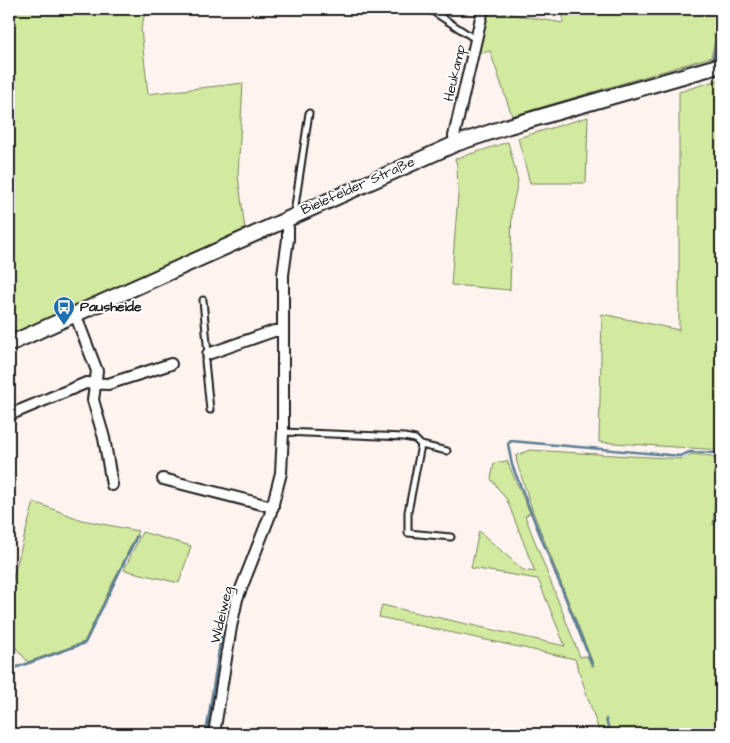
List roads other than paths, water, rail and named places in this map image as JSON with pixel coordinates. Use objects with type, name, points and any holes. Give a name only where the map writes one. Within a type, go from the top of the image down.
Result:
[{"type":"main road","name":"Bielefelder Straße","points":[[9,344],[284,219],[455,144],[509,126],[721,65]]},
{"type":"street","name":"Heukamp","points":[[455,144],[454,136],[483,9]]},
{"type":"street","name":"Wideiweg","points":[[214,734],[237,599],[272,507],[280,472],[283,432],[283,275],[288,239],[288,228],[284,219]]},
{"type":"street","points":[[75,314],[97,371],[93,400],[104,438],[112,485]]},
{"type":"street","points":[[208,354],[274,331],[283,330]]},
{"type":"street","points":[[9,415],[86,383],[108,384],[171,364]]},
{"type":"street","points":[[163,479],[272,507]]},
{"type":"lane","points":[[429,9],[477,39]]},
{"type":"lane","points":[[297,214],[295,206],[309,113]]},
{"type":"lane","points":[[203,300],[208,354],[205,361],[210,410]]},
{"type":"lane","points":[[283,432],[404,437],[414,439],[421,445],[447,451]]},
{"type":"lane","points":[[421,445],[408,512],[408,533],[451,537]]},
{"type":"waterway","points":[[713,57],[721,28]]},
{"type":"waterway","points":[[714,56],[716,58],[721,57]]},
{"type":"waterway","points":[[592,664],[512,465],[508,444],[511,441],[680,456],[690,452],[721,453]]},
{"type":"waterway","points":[[715,515],[721,462]]},
{"type":"waterway","points":[[9,670],[85,643],[137,536]]},
{"type":"waterway","points":[[206,734],[225,611],[229,607]]},
{"type":"waterway","points":[[606,719],[610,734]]},
{"type":"place","name":"Pausheide","points":[[64,326]]}]
